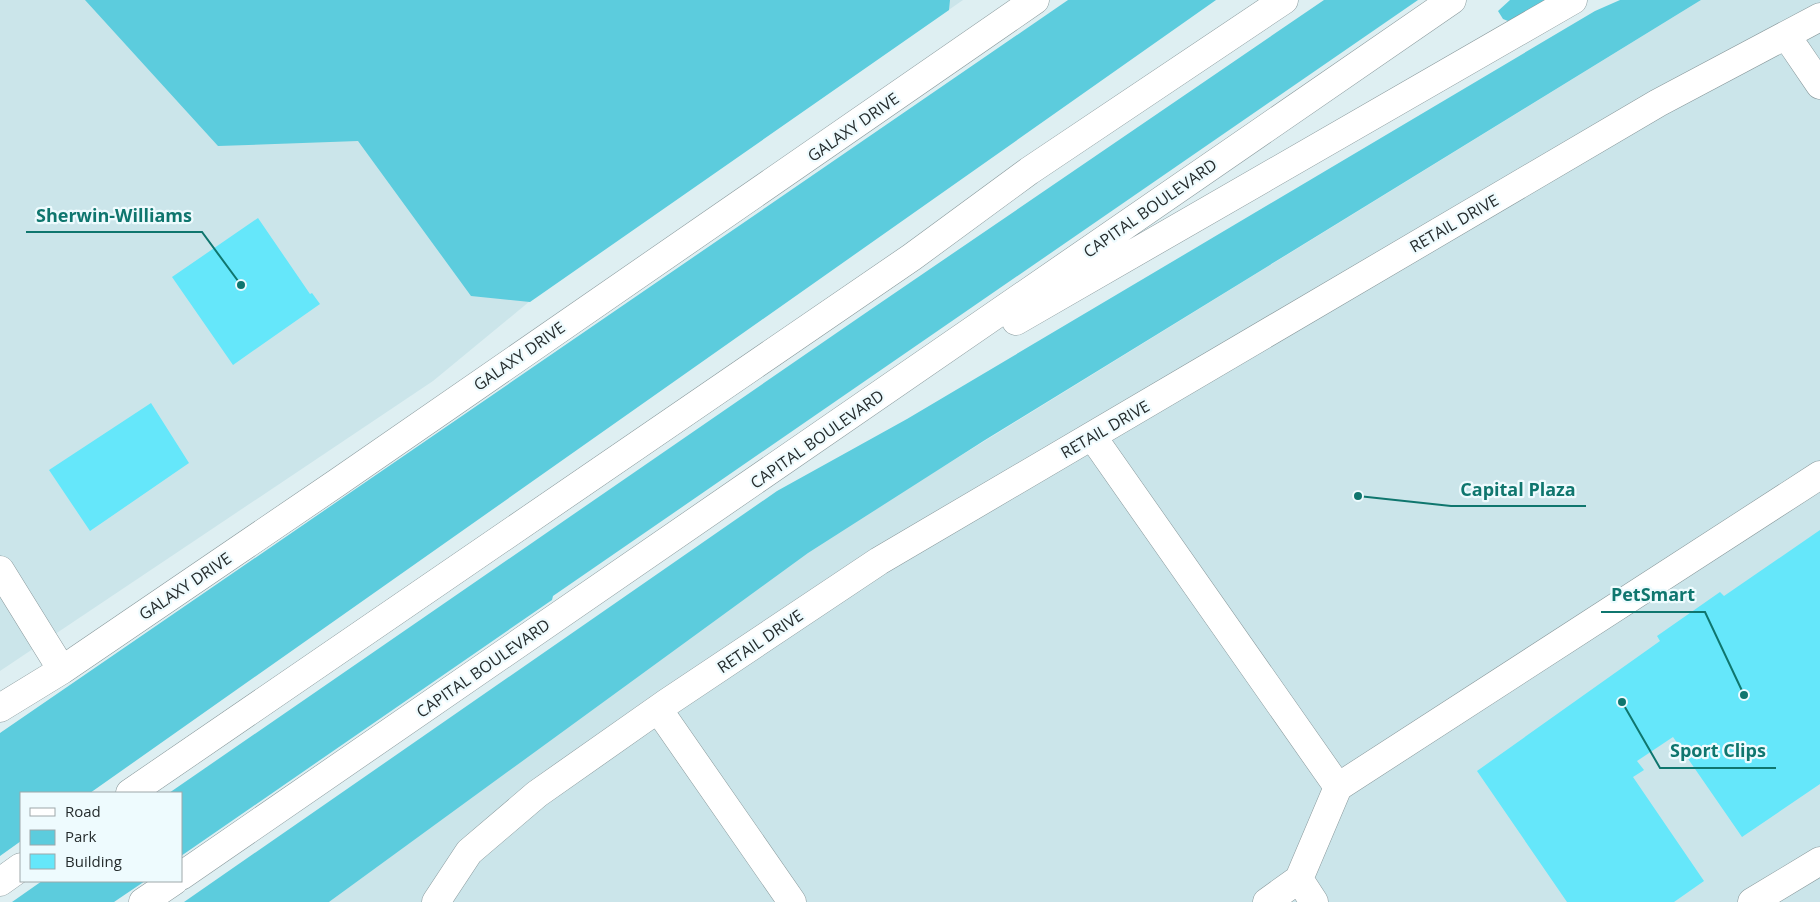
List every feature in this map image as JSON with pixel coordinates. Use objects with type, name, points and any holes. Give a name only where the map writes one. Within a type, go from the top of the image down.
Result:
[{"type":"main road","name":"GALAXY DRIVE","points":[[0,708],[62,670],[338,482],[1004,10],[1035,0]]},
{"type":"main road","points":[[131,792],[904,263],[1257,0]]},
{"type":"main road","points":[[1029,171],[1284,0]]},
{"type":"main road","name":"CAPITAL BOULEVARD","points":[[182,875],[1452,0]]},
{"type":"main road","points":[[846,419],[1573,0]]},
{"type":"main road","name":"RETAIL DRIVE","points":[[436,902],[470,852],[537,794],[658,709],[879,561],[1658,103],[1820,17]]},
{"type":"main road","points":[[1786,35],[1820,85]]},
{"type":"main road","points":[[1092,436],[1338,787]]},
{"type":"main road","points":[[1266,902],[1299,879],[1338,787],[1820,475]]},
{"type":"main road","points":[[0,570],[62,670]]},
{"type":"main road","points":[[658,709],[792,902]]},
{"type":"main road","points":[[1752,902],[1820,861]]},
{"type":"main road","points":[[0,882],[20,868]]},
{"type":"main road","points":[[1299,879],[1314,902]]},
{"type":"main road","points":[[143,902],[173,882]]},
{"type":"shaded area","points":[[0,0],[963,0],[530,301],[433,381],[0,671]]},
{"type":"shaded area","points":[[1701,0],[1820,0],[1820,902],[329,902],[806,551]]},
{"type":"green space","points":[[85,0],[950,0],[949,10],[530,302],[471,296],[358,141],[218,146]]},
{"type":"green space","points":[[1068,0],[1216,0],[91,792],[20,792],[20,842],[0,856],[0,733]]},
{"type":"green space","points":[[1324,0],[1418,0],[553,596],[552,600],[182,855],[182,792],[170,792]]},
{"type":"green space","points":[[1510,0],[1549,0],[1508,21],[1503,19],[1498,11]]},
{"type":"green space","points":[[1620,0],[1701,0],[985,440],[808,553],[329,902],[184,902],[777,491],[907,419],[1595,11]]},
{"type":"green space","points":[[41,882],[144,882],[114,902],[12,902]]},
{"type":"building","points":[[258,218],[310,294],[312,293],[320,304],[233,365],[172,277]]},
{"type":"building","points":[[151,403],[189,463],[90,531],[49,470]]},
{"type":"building","points":[[1820,530],[1820,784],[1742,837],[1673,737],[1637,761],[1644,770],[1633,777],[1704,881],[1674,902],[1567,902],[1477,771],[1660,641],[1657,636],[1720,592],[1724,596]]},
{"type":"place","name":"Sherwin-Williams","points":[[241,285]]},
{"type":"place","name":"Capital Plaza","points":[[1358,496]]},
{"type":"place","name":"PetSmart","points":[[1744,695]]},
{"type":"place","name":"Sport Clips","points":[[1622,702]]}]
